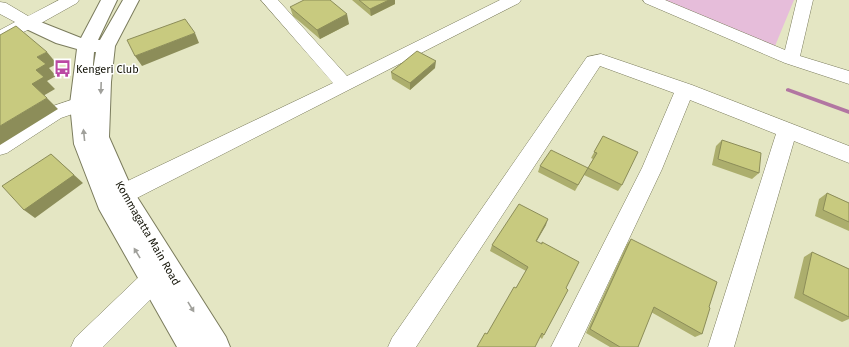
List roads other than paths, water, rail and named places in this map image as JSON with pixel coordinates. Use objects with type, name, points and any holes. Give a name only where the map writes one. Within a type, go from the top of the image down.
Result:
[{"type":"main road","name":"Kommagatta Main Road","points":[[109,0],[80,104],[84,144],[107,202],[192,347]]},
{"type":"main road","name":"Kommagatta Main Road","points":[[131,0],[96,46],[101,82],[99,137],[123,194],[216,347]]},
{"type":"main road","points":[[28,23],[55,35],[96,46]]},
{"type":"street","points":[[0,38],[71,0]]},
{"type":"street","points":[[269,0],[345,85]]},
{"type":"street","points":[[123,194],[345,85],[513,0]]},
{"type":"street","points":[[651,0],[791,59],[849,78]]},
{"type":"street","points":[[791,59],[805,0]]},
{"type":"street","points":[[0,8],[28,23]]},
{"type":"street","points":[[401,347],[593,61],[601,60],[685,90],[849,155]]},
{"type":"street","points":[[564,347],[652,169],[685,90]]},
{"type":"street","points":[[0,147],[54,113],[80,104]]},
{"type":"street","points":[[721,347],[787,130]]},
{"type":"street","points":[[84,347],[153,280]]},
{"type":"waterway","points":[[788,90],[849,112]]},
{"type":"place","name":"Kengeri Club","points":[[63,69]]}]
